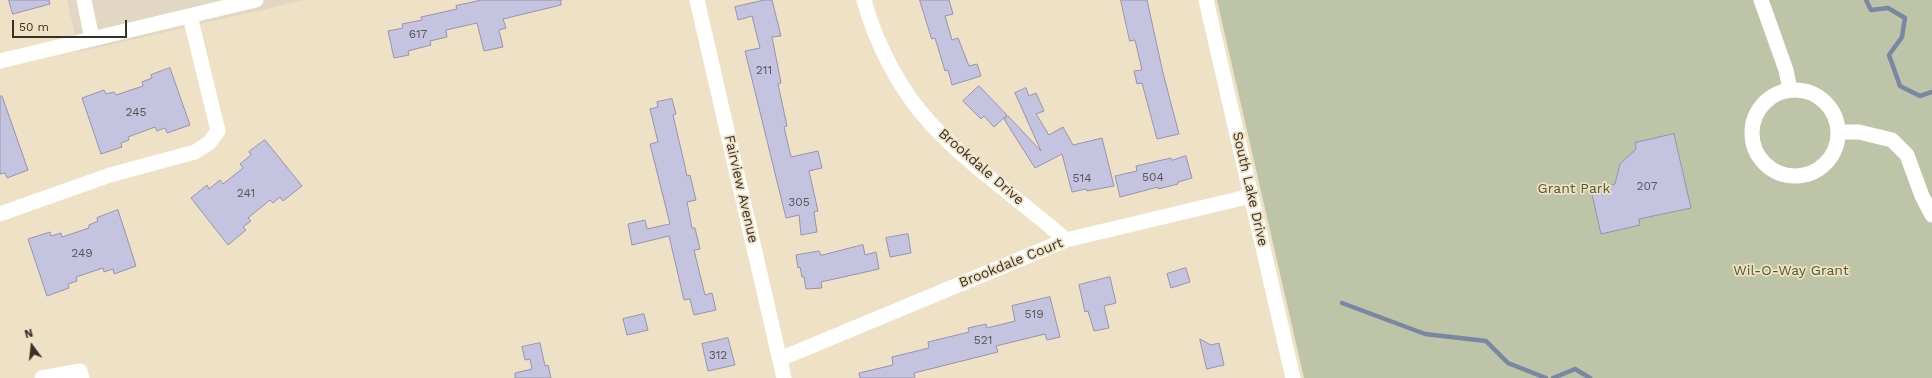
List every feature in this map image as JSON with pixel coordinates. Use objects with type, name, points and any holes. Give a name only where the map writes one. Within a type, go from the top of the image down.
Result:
[{"type":"street","points":[[84,0],[92,39]]},
{"type":"street","points":[[0,61],[256,0]]},
{"type":"street","name":"Fairview Avenue","points":[[697,0],[784,378]]},
{"type":"street","name":"Brookdale Drive","points":[[864,0],[878,39],[903,86],[931,124],[974,166],[1066,240]]},
{"type":"street","name":"South Lake Drive","points":[[1206,0],[1293,378]]},
{"type":"street","points":[[1761,0],[1786,70],[1790,90]]},
{"type":"street","points":[[0,214],[110,175],[195,152],[209,143],[218,131],[190,16]]},
{"type":"street","points":[[1790,90],[1804,91],[1818,96],[1829,105],[1836,118],[1839,132],[1837,146],[1831,159],[1821,169],[1808,175],[1794,177],[1780,174],[1767,167],[1758,156],[1753,142],[1752,128],[1756,114],[1764,103],[1776,94],[1790,90]]},
{"type":"street","points":[[1839,132],[1859,132],[1892,140],[1907,155],[1922,196],[1932,216]]},
{"type":"street","name":"Brookdale Court","points":[[780,359],[1066,240],[1251,196]]},
{"type":"street","points":[[42,378],[80,371],[82,378]]},
{"type":"shaded area","points":[[67,0],[305,0],[79,52]]},
{"type":"green space","name":"Grant Park","points":[[1217,0],[1932,0],[1932,378],[1304,378]]},
{"type":"building","points":[[9,0],[49,0],[50,4],[13,14]]},
{"type":"building","points":[[482,0],[561,0],[561,5],[503,19],[506,28],[499,30],[503,47],[484,51],[477,23],[446,30],[447,37],[430,41],[431,45],[408,51],[409,55],[394,58],[388,31],[403,28],[402,24],[422,20],[421,17],[457,9],[456,6]]},
{"type":"building","points":[[765,0],[772,0],[781,36],[772,37],[781,83],[778,84],[787,126],[784,127],[791,157],[818,151],[822,168],[809,171],[818,211],[814,212],[817,232],[801,235],[799,215],[786,218],[745,51],[760,48],[752,16],[738,20],[735,7]]},
{"type":"building","points":[[920,0],[949,0],[953,14],[945,16],[952,40],[958,38],[969,66],[977,64],[981,76],[952,85],[948,70],[945,71],[935,38],[932,39]]},
{"type":"building","points":[[1121,0],[1147,0],[1163,73],[1179,134],[1157,139],[1142,83],[1137,84],[1134,71],[1142,70],[1135,40],[1130,41]]},
{"type":"building","points":[[170,68],[190,125],[167,133],[165,128],[157,131],[155,127],[128,137],[129,140],[121,143],[122,147],[101,154],[82,98],[104,90],[106,94],[114,92],[116,95],[143,86],[142,82],[152,78],[151,75]]},
{"type":"building","points":[[979,86],[1007,115],[994,127],[984,116],[981,119],[963,101]]},
{"type":"building","points":[[1026,88],[1029,96],[1036,93],[1044,111],[1036,114],[1049,135],[1063,127],[1073,145],[1102,138],[1114,186],[1072,192],[1062,154],[1035,168],[1004,119],[1008,116],[1041,151],[1015,93]]},
{"type":"building","points":[[2,96],[28,170],[7,178],[5,173],[0,174],[0,97]]},
{"type":"building","points":[[672,99],[676,114],[673,115],[687,176],[690,175],[696,200],[687,202],[692,228],[695,228],[700,249],[694,250],[705,295],[712,293],[716,310],[694,315],[690,299],[684,300],[669,236],[632,245],[628,224],[645,220],[647,229],[670,224],[650,144],[658,142],[650,109],[658,107],[657,102]]},
{"type":"building","points":[[1674,134],[1691,208],[1639,219],[1640,225],[1601,234],[1591,190],[1615,184],[1620,164],[1636,149],[1635,143]]},
{"type":"building","points":[[265,140],[302,186],[283,201],[280,197],[273,203],[270,200],[248,218],[251,221],[243,227],[246,230],[228,245],[191,198],[207,185],[209,189],[220,180],[223,184],[243,168],[240,164],[251,155],[249,152]]},
{"type":"building","points":[[1186,156],[1192,178],[1178,182],[1178,184],[1158,189],[1158,187],[1120,197],[1115,176],[1137,171],[1136,166]]},
{"type":"building","points":[[118,210],[136,266],[114,274],[113,269],[104,272],[103,268],[76,277],[77,281],[68,284],[69,288],[47,296],[28,239],[50,232],[51,236],[61,233],[62,237],[89,228],[89,225],[98,221],[97,218]]},
{"type":"building","points":[[908,234],[911,253],[890,257],[886,238]]},
{"type":"building","points":[[863,245],[865,255],[876,252],[879,269],[821,282],[822,288],[806,289],[804,277],[802,277],[800,267],[798,268],[796,255],[819,251],[821,255]]},
{"type":"building","points":[[1186,268],[1190,282],[1171,288],[1167,274]]},
{"type":"building","points":[[1110,277],[1116,303],[1104,306],[1109,328],[1094,331],[1088,311],[1085,312],[1079,285]]},
{"type":"building","points":[[1050,297],[1060,337],[1047,340],[1045,334],[996,346],[998,352],[914,373],[915,378],[860,378],[859,373],[893,365],[892,357],[929,348],[928,342],[969,332],[968,328],[986,324],[987,328],[1015,321],[1012,306]]},
{"type":"building","points":[[644,314],[648,330],[627,335],[623,319]]},
{"type":"building","points":[[728,338],[735,365],[708,371],[702,344]]},
{"type":"building","points":[[1200,339],[1211,345],[1219,343],[1224,365],[1207,369]]},
{"type":"building","points":[[540,343],[545,366],[548,365],[551,378],[515,378],[515,373],[532,369],[530,359],[525,360],[522,347]]},
{"type":"waterway","points":[[1866,0],[1871,10],[1888,8],[1905,18],[1902,37],[1889,55],[1900,86],[1920,96],[1932,92]]},
{"type":"waterway","points":[[1342,303],[1425,334],[1486,341],[1508,363],[1546,378]]},
{"type":"waterway","points":[[1553,378],[1575,369],[1590,378]]},
{"type":"park label","name":"Wil-O-Way Grant","points":[[1791,271]]}]
